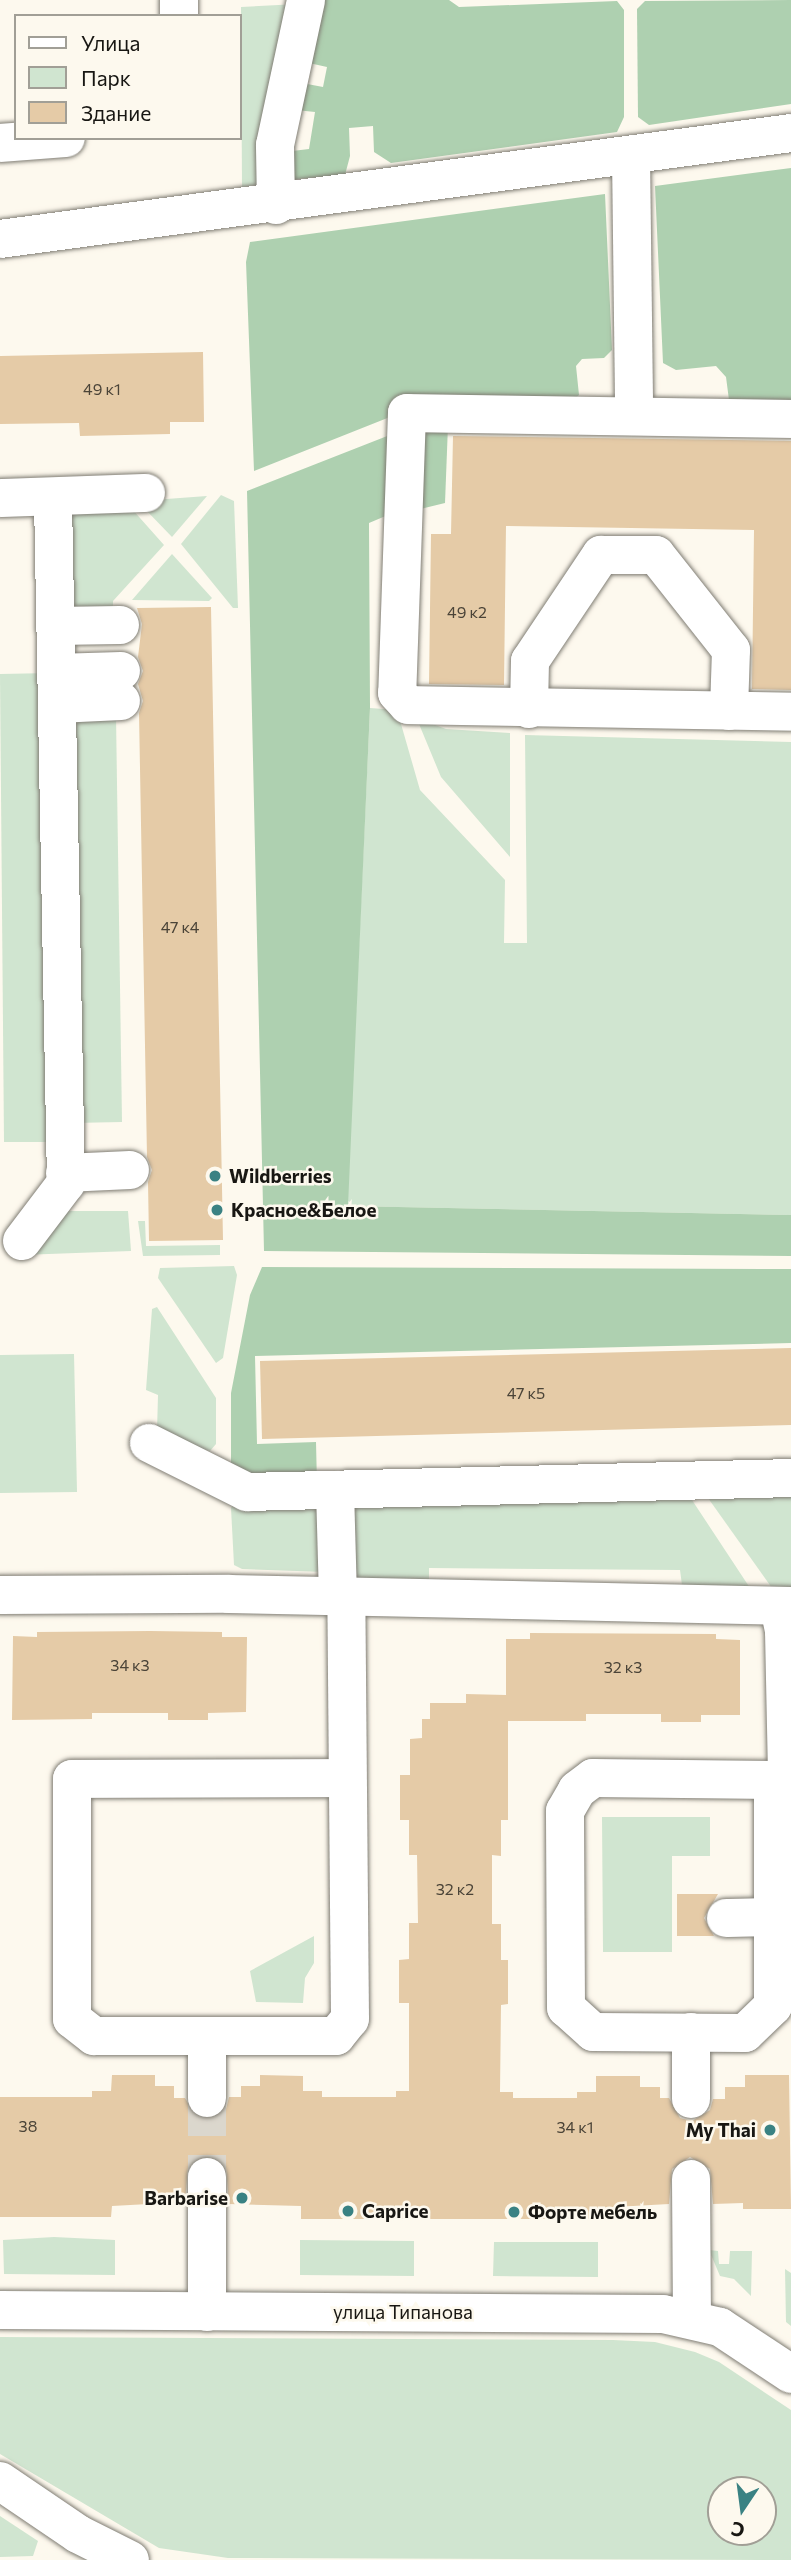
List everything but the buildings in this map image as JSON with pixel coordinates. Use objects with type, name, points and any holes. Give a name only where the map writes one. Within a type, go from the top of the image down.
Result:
[{"type":"street","points":[[276,205],[275,145],[306,0]]},
{"type":"street","points":[[0,239],[276,205],[791,133]]},
{"type":"street","points":[[0,143],[40,140]]},
{"type":"street","points":[[631,155],[634,416]]},
{"type":"street","points":[[791,419],[407,413],[397,693],[408,705],[791,712]]},
{"type":"street","points":[[0,498],[146,493]]},
{"type":"street","points":[[22,1241],[66,1183],[53,498]]},
{"type":"street","points":[[529,709],[530,661],[601,555],[656,555],[732,650],[729,711]]},
{"type":"street","points":[[55,626],[120,625]]},
{"type":"street","points":[[56,688],[121,686]]},
{"type":"street","points":[[65,1173],[130,1170]]},
{"type":"street","points":[[149,1443],[247,1492],[791,1478]]},
{"type":"street","points":[[335,1490],[342,1597],[346,1778],[350,2019],[336,2036],[94,2036],[72,2018],[72,1779],[346,1778]]},
{"type":"street","points":[[0,1595],[342,1597],[785,1606],[789,1710],[784,1776],[773,1917],[773,2006],[745,2033],[593,2032],[566,2008],[565,1811],[577,1790],[593,1778],[784,1776]]},
{"type":"street","points":[[726,1918],[773,1917]]},
{"type":"street","points":[[691,2032],[691,2098]]},
{"type":"street","points":[[207,2036],[207,2098]]},
{"type":"street","points":[[207,2177],[207,2312]]},
{"type":"street","points":[[691,2179],[692,2318]]},
{"type":"street","name":"улица Типанова","points":[[0,2310],[663,2314],[692,2318],[738,2336],[791,2374]]},
{"type":"street","points":[[0,2481],[78,2535],[130,2560]]},
{"type":"green space","points":[[325,0],[449,0],[459,7],[617,1],[624,10],[624,117],[617,132],[391,163],[374,152],[373,126],[349,128],[350,156],[345,175],[285,180],[284,152],[309,149],[315,112],[296,110],[302,83],[323,87],[327,67],[300,61]]},
{"type":"green space","points":[[791,0],[791,104],[649,125],[638,117],[637,9],[645,1]]},
{"type":"green space","points":[[298,4],[264,184],[242,187],[242,14],[241,7]]},
{"type":"green space","points":[[791,168],[791,410],[729,400],[726,377],[716,366],[676,370],[663,363],[655,186]]},
{"type":"green space","points":[[605,194],[612,350],[604,358],[582,359],[576,366],[579,395],[566,407],[395,415],[254,471],[246,262],[250,242]]},
{"type":"green space","points":[[411,423],[448,425],[445,503],[408,512]]},
{"type":"green space","points":[[400,431],[395,512],[369,523],[370,708],[348,1206],[791,1215],[791,1256],[264,1251],[247,491]]},
{"type":"green space","points":[[221,495],[234,501],[238,608],[233,608],[181,544]]},
{"type":"green space","points":[[207,496],[172,537],[144,508],[153,500]]},
{"type":"green space","points":[[124,500],[164,545],[113,601],[113,618],[62,618],[60,503]]},
{"type":"green space","points":[[172,554],[212,598],[209,601],[132,600]]},
{"type":"green space","points":[[51,673],[60,1142],[4,1142],[0,674]]},
{"type":"green space","points":[[370,708],[397,710],[420,790],[505,880],[504,943],[527,943],[525,735],[791,742],[791,1215],[347,1206]]},
{"type":"green space","points":[[66,716],[116,716],[122,1122],[72,1123]]},
{"type":"green space","points":[[422,720],[446,729],[510,733],[510,857],[441,777],[419,724]]},
{"type":"green space","points":[[50,1211],[128,1211],[131,1251],[21,1255]]},
{"type":"green space","points":[[138,1221],[145,1221],[146,1246],[220,1245],[220,1255],[143,1256]]},
{"type":"green space","points":[[234,1266],[237,1275],[223,1358],[216,1363],[158,1278],[160,1268]]},
{"type":"green space","points":[[262,1267],[791,1269],[791,1343],[255,1356],[257,1444],[316,1442],[317,1484],[231,1474],[231,1393],[250,1295]]},
{"type":"green space","points":[[157,1307],[216,1398],[216,1444],[210,1451],[166,1439],[157,1431],[158,1395],[146,1390],[152,1309]]},
{"type":"green space","points":[[74,1354],[77,1492],[0,1493],[0,1355]]},
{"type":"green space","points":[[791,1487],[791,1595],[777,1595],[708,1498]]},
{"type":"green space","points":[[318,1497],[325,1572],[242,1569],[234,1565],[231,1508],[236,1501]]},
{"type":"green space","points":[[346,1498],[692,1500],[752,1591],[682,1585],[680,1570],[429,1568],[429,1583],[348,1582]]},
{"type":"green space","points":[[602,1817],[710,1817],[710,1856],[672,1856],[672,1952],[603,1952]]},
{"type":"green space","points":[[314,1936],[314,1963],[305,1978],[303,2003],[256,2002],[250,1971]]},
{"type":"green space","points":[[54,2237],[115,2240],[115,2275],[4,2274],[3,2240]]},
{"type":"green space","points":[[300,2240],[414,2241],[414,2276],[300,2275]]},
{"type":"green space","points":[[494,2242],[598,2242],[598,2277],[493,2276]]},
{"type":"green space","points":[[709,2250],[718,2251],[719,2264],[729,2264],[730,2251],[752,2251],[751,2296],[734,2279],[720,2276]]},
{"type":"green space","points":[[785,2269],[791,2273],[791,2326],[786,2322]]},
{"type":"green space","points":[[0,2337],[655,2342],[695,2352],[719,2362],[791,2410],[791,2560],[228,2558],[159,2548],[0,2454]]},
{"type":"green space","points":[[0,2516],[38,2541],[33,2556],[0,2557]]},
{"type":"tunnel","points":[[207,2098],[207,2177]]},
{"type":"place","name":"Wildberries","points":[[215,1176]]},
{"type":"place","name":"Красное&Белое","points":[[217,1210]]},
{"type":"place","name":"My Thai","points":[[770,2130]]},
{"type":"place","name":"Barbarise","points":[[242,2198]]},
{"type":"place","name":"Caprice","points":[[348,2211]]},
{"type":"place","name":"Форте мебель","points":[[514,2212]]}]
